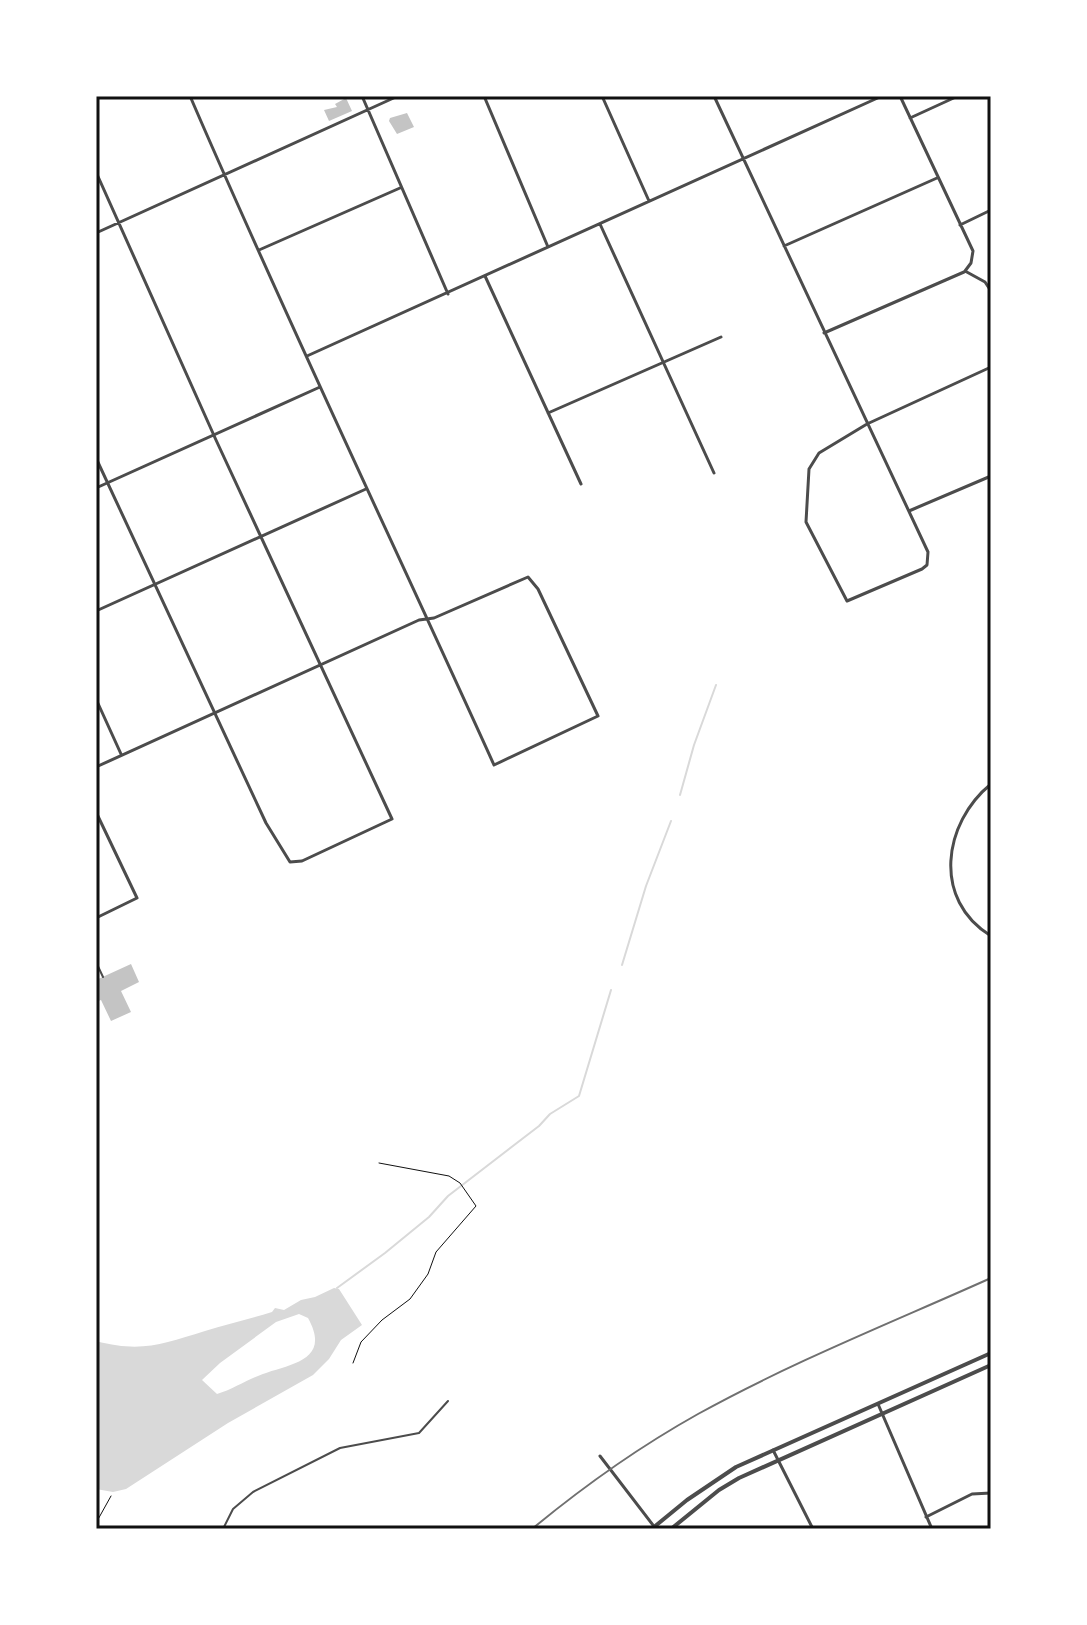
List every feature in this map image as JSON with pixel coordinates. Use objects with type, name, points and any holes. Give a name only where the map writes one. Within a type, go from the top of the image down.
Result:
[{"type":"street","points":[[96,767],[319,665],[427,619],[528,577],[538,589],[598,716],[494,765],[427,619],[366,489],[190,96]]},
{"type":"street","points":[[362,96],[448,294]]},
{"type":"street","points":[[96,233],[398,96]]},
{"type":"street","points":[[484,96],[548,247]]},
{"type":"street","points":[[602,96],[649,201]]},
{"type":"street","points":[[714,96],[824,333],[867,424],[909,511],[928,552],[928,564],[922,569],[847,601],[806,522],[809,469],[819,453],[867,424],[991,367]]},
{"type":"street","points":[[307,356],[882,96]]},
{"type":"street","points":[[824,333],[965,271],[974,257],[900,96]]},
{"type":"street","points":[[910,118],[958,96]]},
{"type":"street","points":[[96,172],[213,435],[392,819],[302,861],[290,862],[266,823],[96,458]]},
{"type":"street","points":[[784,246],[938,178]]},
{"type":"street","points":[[259,250],[400,188]]},
{"type":"street","points":[[960,225],[991,210]]},
{"type":"street","points":[[600,224],[714,473]]},
{"type":"street","points":[[965,271],[985,282],[991,291]]},
{"type":"street","points":[[485,276],[581,484]]},
{"type":"street","points":[[548,413],[721,337]]},
{"type":"street","points":[[96,488],[320,387]]},
{"type":"street","points":[[909,511],[991,476]]},
{"type":"street","points":[[96,611],[366,489]]},
{"type":"street","points":[[96,699],[121,755]]},
{"type":"street","points":[[991,784],[961,820],[952,842],[949,866],[962,904],[973,921],[991,936]]},
{"type":"street","points":[[96,812],[137,898],[96,918]]},
{"type":"street","points":[[96,962],[103,977]]},
{"type":"street","points":[[600,1456],[655,1528],[722,1475],[773,1449],[991,1353]]},
{"type":"street","points":[[671,1529],[739,1478],[991,1365]]},
{"type":"street","points":[[223,1529],[233,1509],[253,1492],[340,1448],[419,1433],[448,1401]]},
{"type":"street","points":[[878,1403],[932,1529]]},
{"type":"street","points":[[773,1449],[813,1529]]},
{"type":"street","points":[[926,1517],[972,1494],[991,1493]]},
{"type":"path","points":[[353,1363],[361,1342],[382,1320],[410,1299],[428,1274],[436,1252],[476,1206],[460,1183],[449,1176],[379,1163]]},
{"type":"path","points":[[96,1523],[111,1496]]},
{"type":"shaded area","points":[[334,1288],[339,1289],[362,1325],[341,1340],[329,1359],[313,1375],[228,1423],[126,1489],[113,1492],[96,1489],[96,1341],[139,1347],[164,1343],[272,1312],[275,1308],[284,1310],[301,1300]],"holes":[[[299,1314],[308,1318],[315,1344],[311,1353],[303,1359],[217,1394],[202,1380],[276,1322]]]},
{"type":"building","points":[[346,98],[352,111],[329,121],[324,110],[337,107],[335,104]]},
{"type":"building","points":[[407,113],[414,127],[397,134],[390,118]]},
{"type":"building","points":[[131,964],[139,982],[121,991],[131,1012],[111,1021],[101,1000],[96,1002],[96,980]]},
{"type":"waterway","points":[[680,795],[716,685]]},
{"type":"waterway","points":[[622,965],[646,886],[671,821]]},
{"type":"waterway","points":[[337,1288],[385,1253],[429,1217],[448,1196],[539,1126],[550,1114],[579,1096],[611,990]]},
{"type":"railway","points":[[532,1529],[612,1468],[698,1414],[806,1360],[991,1278]]}]
